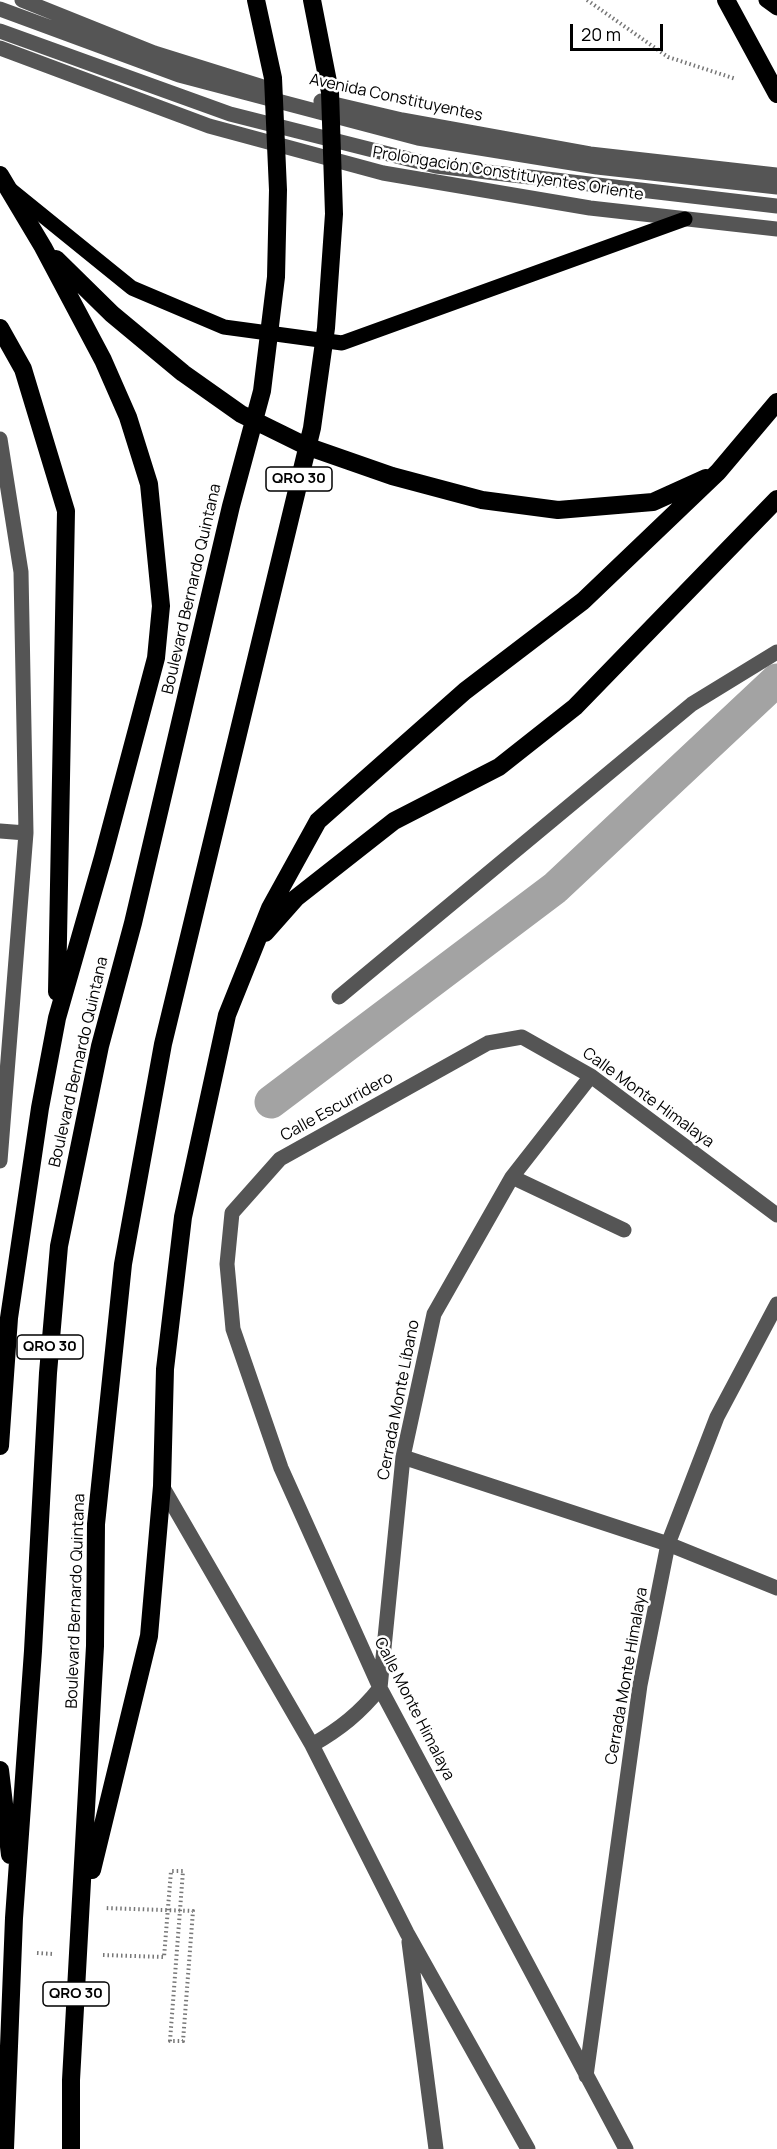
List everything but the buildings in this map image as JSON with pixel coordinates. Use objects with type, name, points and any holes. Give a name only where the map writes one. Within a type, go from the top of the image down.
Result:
[{"type":"highway","name":"Boulevard Bernardo Quintana","points":[[3,2144],[15,1898],[33,1651],[48,1373],[59,1246],[100,1047],[133,923],[231,506],[262,391],[276,277],[278,190],[273,78],[256,0]]},
{"type":"highway","name":"Boulevard Bernardo Quintana","points":[[71,2149],[71,2080],[95,1646],[96,1524],[123,1264],[142,1155],[182,958],[259,655],[312,428],[326,328],[334,214],[330,92],[312,0]]},
{"type":"highway","points":[[726,0],[777,94]]},
{"type":"highway","points":[[0,1446],[9,1318],[19,1240],[57,1018],[156,658],[161,606],[149,484],[128,417],[103,360],[43,247],[2,180]]},
{"type":"highway","points":[[43,247],[112,314],[183,373],[241,414],[306,446],[392,476],[482,500],[558,510],[652,502],[718,472]]},
{"type":"highway","points":[[0,328],[23,369],[66,511],[57,1018]]},
{"type":"highway","points":[[82,1907],[149,1636],[162,1486],[165,1369],[183,1217],[227,1014],[270,908],[318,821],[465,691],[583,601],[718,472],[777,402]]},
{"type":"highway","points":[[256,944],[296,898],[394,821],[499,766],[575,707],[777,499]]},
{"type":"highway","points":[[0,1770],[15,1898]]},
{"type":"main road","points":[[766,0],[777,8]]},
{"type":"main road","points":[[2,180],[132,288],[224,327],[342,343],[685,219]]},
{"type":"street","name":"Avenida Constituyentes","points":[[22,0],[154,53],[276,91],[379,115],[590,154],[777,175]]},
{"type":"street","points":[[0,9],[179,75],[418,138],[597,166],[777,187]]},
{"type":"street","points":[[0,32],[230,114],[436,166],[777,206]]},
{"type":"street","name":"Prolongación Constituyentes Oriente","points":[[0,48],[209,126],[383,174],[590,208],[777,229]]},
{"type":"street","points":[[0,439],[21,572],[26,832],[3,1065],[0,1156]]},
{"type":"street","points":[[339,997],[692,704],[777,652]]},
{"type":"street","points":[[0,831],[26,832]]},
{"type":"street","name":"Calle Monte Himalaya","points":[[488,1043],[522,1036],[591,1076],[777,1215]]},
{"type":"street","name":"Calle Escurridero","points":[[227,1264],[232,1213],[280,1159],[488,1043]]},
{"type":"street","name":"Cerrada Monte Líbano","points":[[380,1688],[403,1457],[434,1314],[512,1177],[591,1076]]},
{"type":"street","points":[[512,1177],[624,1230]]},
{"type":"street","name":"Calle Monte Himalaya","points":[[227,1264],[233,1329],[255,1399],[281,1468],[380,1688],[626,2149]]},
{"type":"street","name":"Cerrada Monte Himalaya","points":[[586,2076],[640,1685],[668,1544],[717,1417],[777,1304]]},
{"type":"street","points":[[403,1457],[668,1544],[777,1588]]},
{"type":"street","points":[[162,1486],[312,1745],[407,1933],[528,2149]]},
{"type":"street","points":[[312,1745],[343,1727],[363,1710],[380,1688]]},
{"type":"street","points":[[407,1933],[435,2149]]},
{"type":"path","points":[[587,0],[668,57],[736,79]]},
{"type":"path","points":[[82,1907],[193,1911],[183,2041],[170,2041],[183,1871],[171,1871],[164,1957],[94,1955]]},
{"type":"path","points":[[35,1953],[59,1954]]},
{"type":"waterway","points":[[271,1102],[555,888],[777,680]]}]
